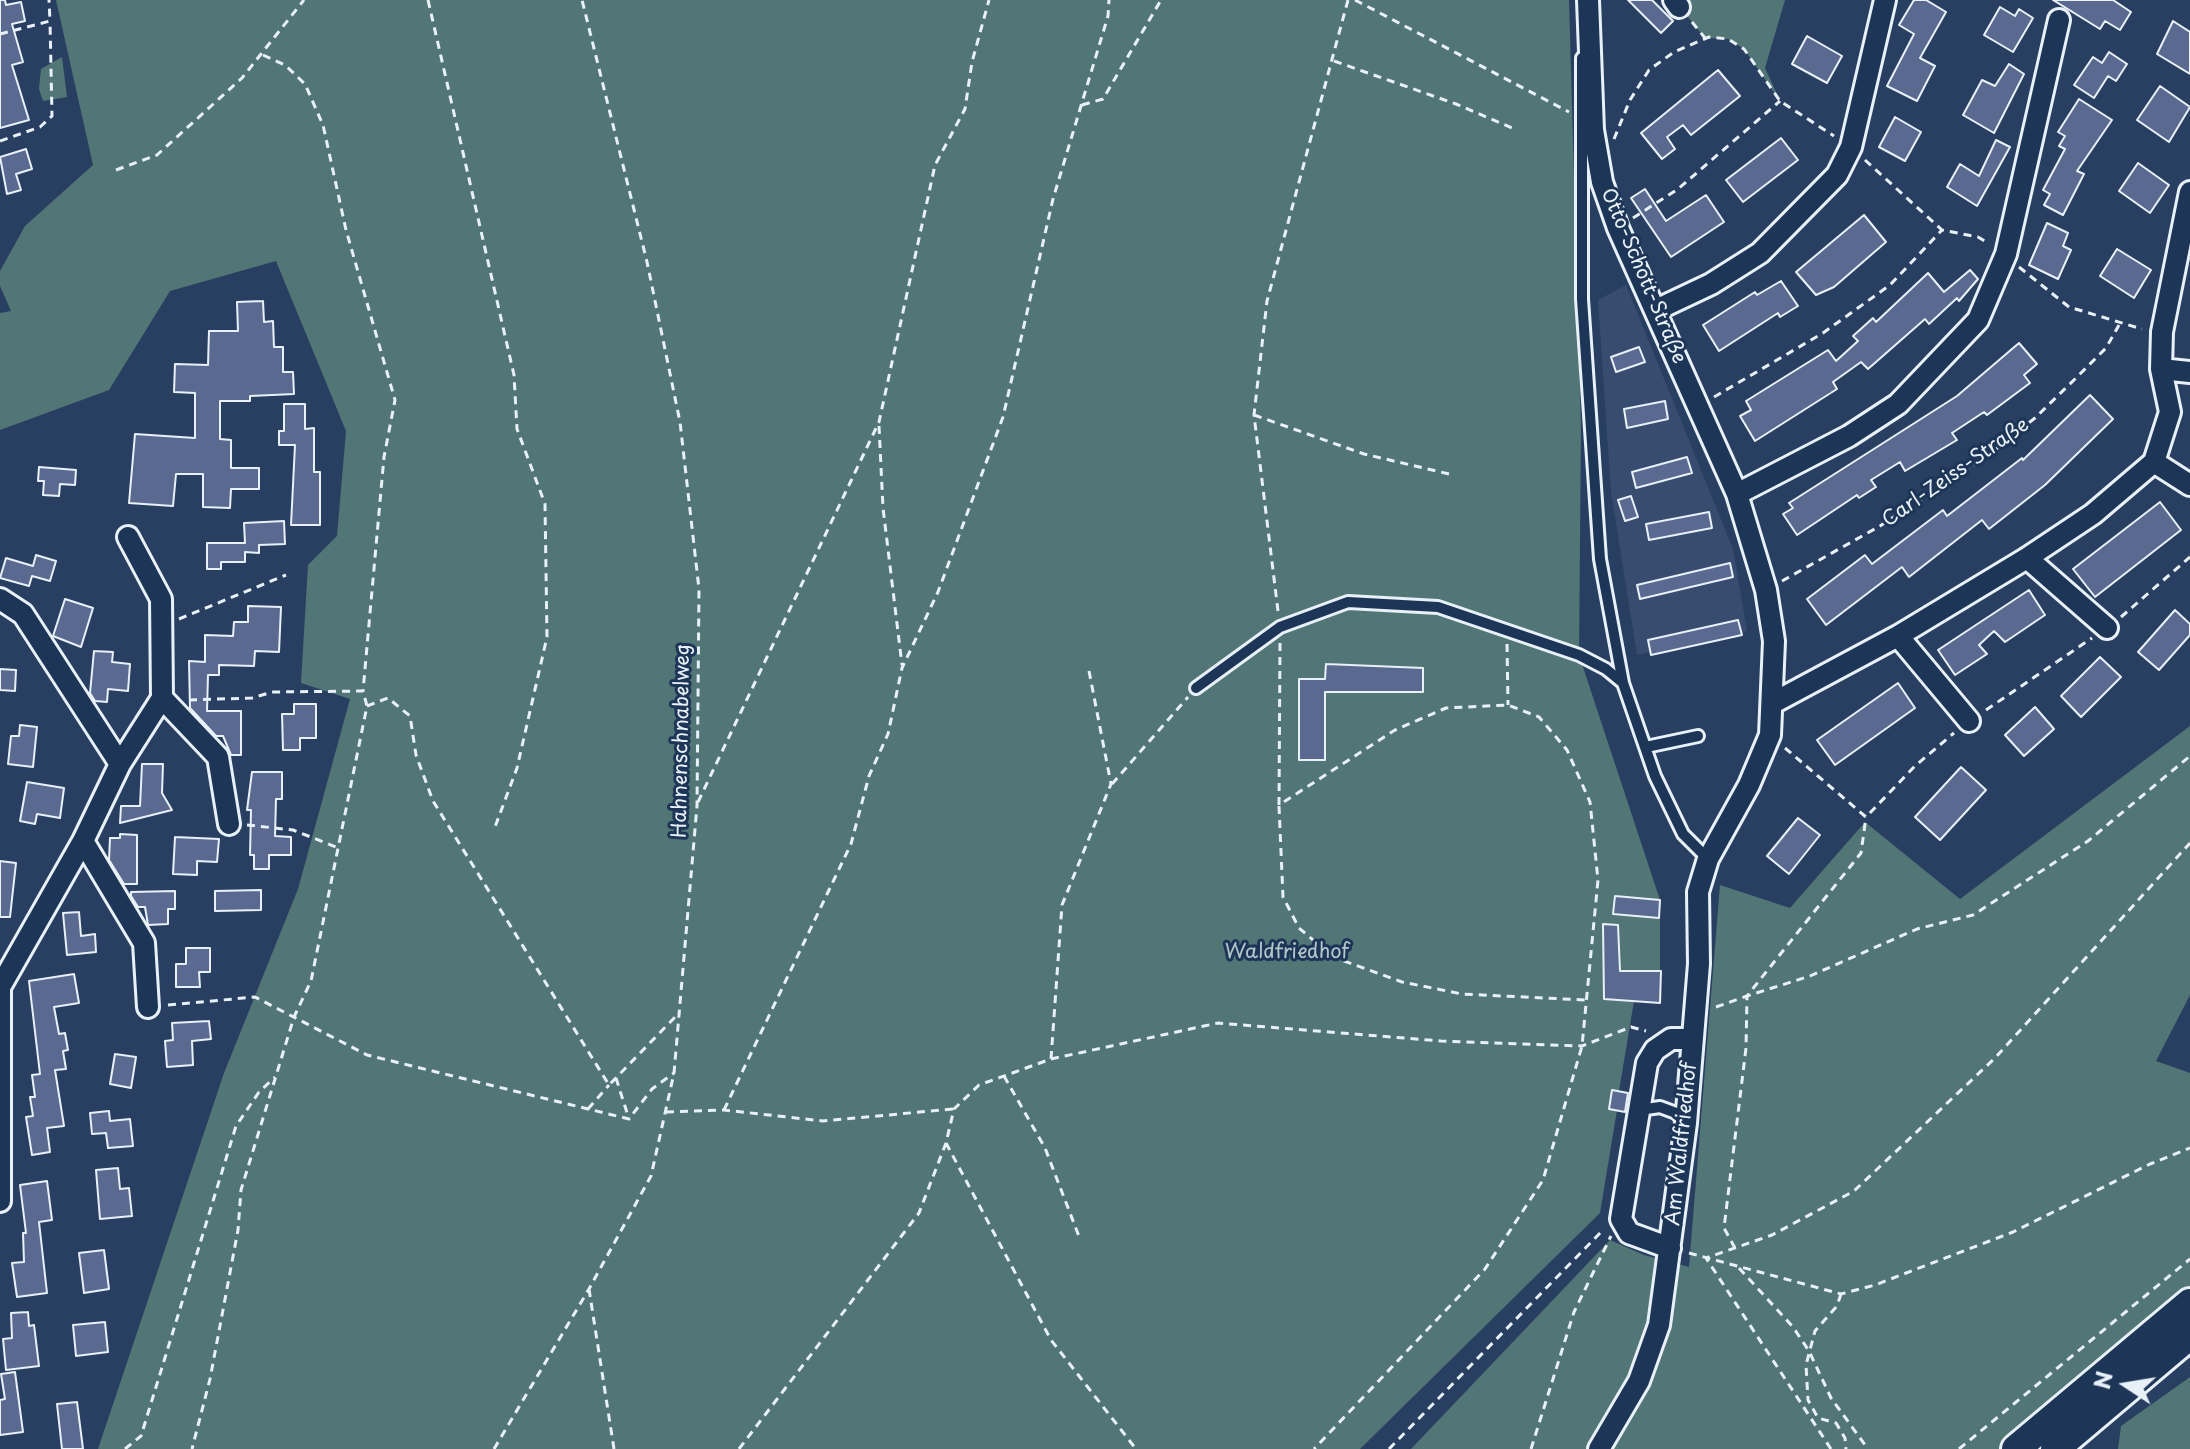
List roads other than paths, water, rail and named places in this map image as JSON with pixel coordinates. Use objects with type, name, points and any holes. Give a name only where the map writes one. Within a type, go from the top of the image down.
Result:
[{"type":"street","name":"Otto-Schott-Straße","points":[[1588,0],[1594,79],[1593,130],[1602,182],[1618,228],[1737,494]]},
{"type":"street","points":[[1656,310],[1711,284],[1760,253],[1837,175],[1851,147],[1885,0]]},
{"type":"street","points":[[1708,859],[1749,785],[1770,735],[1773,703],[1774,641],[1766,590],[1737,494],[1849,436],[1898,404],[1978,320],[2006,254],[2059,20]]},
{"type":"street","points":[[1773,703],[1898,636],[2027,558],[2093,514],[2154,462],[2170,412],[2161,369],[2162,332],[2172,269],[2190,192]]},
{"type":"street","points":[[2161,369],[2190,372]]},
{"type":"street","points":[[2154,462],[2190,485]]},
{"type":"street","points":[[0,1201],[0,987],[83,841],[120,764],[164,699],[161,599],[128,537]]},
{"type":"street","points":[[2027,558],[2107,628]]},
{"type":"street","points":[[0,599],[23,614],[120,764]]},
{"type":"street","points":[[1898,636],[1969,721]]},
{"type":"street","points":[[164,699],[218,757],[229,824]]},
{"type":"street","points":[[83,841],[144,943],[148,1007]]},
{"type":"street","name":"Am Waldfriedhof","points":[[1599,1449],[1644,1367],[1659,1325],[1686,1123],[1699,964],[1698,892],[1708,859]]},
{"type":"street","name":"Am Waldfriedhof","points":[[1670,1248],[1629,1233],[1621,1219],[1647,1063],[1655,1050],[1671,1039],[1693,1039]]},
{"type":"street","points":[[2016,1449],[2190,1303]]},
{"type":"street","points":[[2055,1449],[2190,1335]]},
{"type":"lane","points":[[1589,42],[1581,65],[1579,118],[1582,299],[1600,559],[1623,683],[1655,776],[1683,834],[1708,859]]},
{"type":"lane","points":[[1196,688],[1280,627],[1348,602],[1438,607],[1579,655],[1606,669],[1623,683]]},
{"type":"lane","points":[[1646,747],[1698,736]]},
{"type":"lane","points":[[1638,1119],[1646,1109],[1660,1107],[1676,1113],[1686,1123]]},
{"type":"park label","name":"Waldfriedhof","points":[[1287,952]]}]
